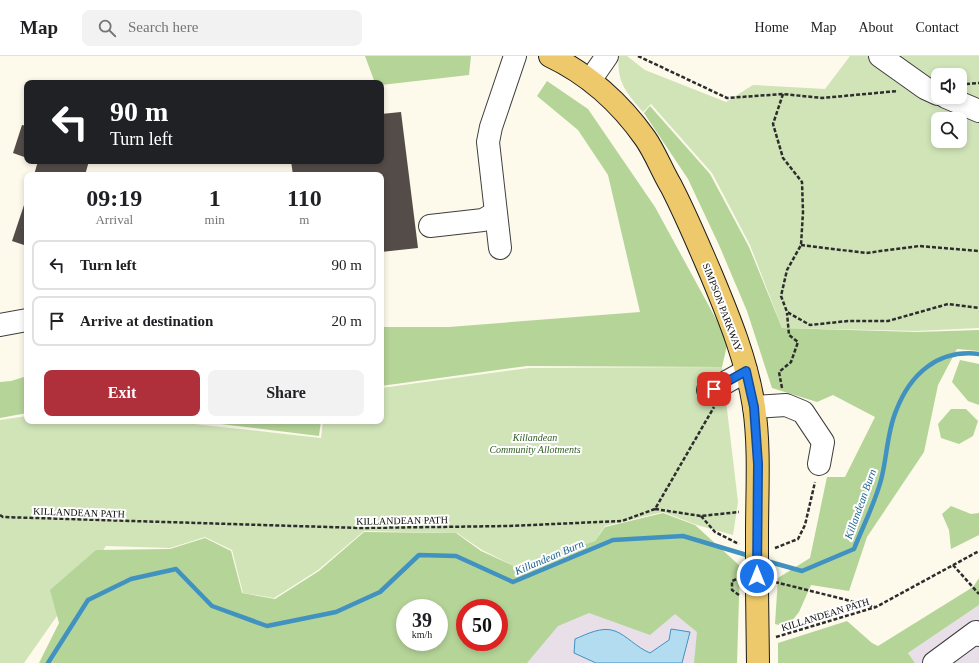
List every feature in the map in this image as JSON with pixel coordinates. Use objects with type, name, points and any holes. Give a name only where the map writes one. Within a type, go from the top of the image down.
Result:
[{"type":"main road","name":"SIMPSON PARKWAY","points":[[550,56],[565,63],[590,79],[610,98],[646,138],[686,216],[723,302],[741,353],[738,376],[754,407],[758,464],[756,583],[758,652]]},
{"type":"lane","points":[[500,248],[488,142],[491,127],[515,56]]},
{"type":"lane","points":[[590,79],[607,56]]},
{"type":"lane","points":[[880,56],[931,90]]},
{"type":"lane","points":[[962,104],[979,111]]},
{"type":"lane","points":[[430,226],[483,220],[495,213]]},
{"type":"lane","points":[[0,325],[24,321]]},
{"type":"lane","points":[[708,390],[714,389],[738,376]]},
{"type":"lane","points":[[754,407],[786,405],[803,412],[823,442],[820,464]]},
{"type":"lane","points":[[934,663],[976,632],[979,635]]},
{"type":"path","points":[[638,56],[727,98],[783,94],[822,98],[931,91]]},
{"type":"path","points":[[967,84],[979,83]]},
{"type":"path","points":[[783,94],[773,124],[783,158],[802,182],[803,212],[801,245],[787,270],[781,296],[787,312],[789,335],[798,342],[791,362],[779,372],[786,405]]},
{"type":"path","points":[[801,245],[866,253],[919,246],[979,251]]},
{"type":"path","points":[[787,312],[810,325],[848,321],[888,321],[948,304],[979,308]]},
{"type":"path","points":[[724,513],[701,516],[655,509],[738,376]]},
{"type":"path","name":"KILLANDEAN PATH","points":[[0,515],[11,517],[360,528],[508,526],[622,521],[655,509]]},
{"type":"path","name":"KILLANDEAN PATH","points":[[758,652],[876,607],[979,551]]},
{"type":"path","points":[[953,565],[979,594]]},
{"type":"path","points":[[732,581],[756,583],[876,607]]},
{"type":"shaded area","points":[[694,598],[709,663],[261,663],[396,647],[396,651],[448,651],[448,642],[456,642],[456,651],[508,651],[508,622]]},
{"type":"shaded area","points":[[979,605],[979,663],[915,663],[908,653]]},
{"type":"green space","points":[[365,56],[471,56],[469,75],[384,85],[384,80],[374,80]]},
{"type":"green space","points":[[619,56],[627,56],[645,70],[726,102],[753,85],[825,89],[850,56],[979,56],[979,328],[917,331],[782,328],[750,245],[712,173],[651,104],[643,112],[624,87],[619,73]]},
{"type":"green space","points":[[547,81],[588,109],[655,207],[728,341],[722,367],[527,366],[384,386],[384,327],[449,327],[640,312],[608,175],[578,130],[537,96]]},
{"type":"green space","points":[[650,106],[710,174],[749,247],[782,328],[917,332],[979,330],[979,351],[957,349],[938,385],[924,452],[867,537],[849,591],[811,585],[799,612],[787,627],[775,624],[778,578],[810,558],[827,477],[845,477],[875,417],[833,395],[817,402],[772,388],[747,311],[719,245],[688,179],[644,113]]},
{"type":"green space","points":[[960,360],[979,364],[979,405],[968,401],[952,382]]},
{"type":"green space","name":"Killandean Community Allotments","points":[[722,367],[738,502],[733,535],[697,525],[663,512],[605,526],[595,541],[516,567],[482,550],[457,533],[364,531],[318,570],[274,598],[243,593],[232,550],[205,537],[170,548],[106,546],[24,663],[0,663],[0,420],[24,416],[24,424],[194,424],[321,438],[323,424],[384,424],[384,388],[529,368]]},
{"type":"green space","points":[[24,377],[24,414],[0,418],[0,382],[11,381]]},
{"type":"green space","points":[[951,409],[966,409],[978,421],[973,436],[959,444],[941,438],[938,424]]},
{"type":"green space","points":[[221,424],[321,424],[319,436]]},
{"type":"green space","points":[[951,506],[971,514],[979,513],[979,535],[951,549],[949,530],[942,514]]},
{"type":"green space","points":[[663,513],[695,525],[740,566],[737,663],[694,663],[697,632],[675,614],[650,635],[589,613],[558,626],[527,663],[39,663],[59,623],[50,590],[96,550],[170,549],[205,538],[231,551],[242,593],[275,599],[319,571],[364,532],[456,533],[481,551],[516,567],[595,541],[605,527]]},
{"type":"green space","points":[[979,578],[979,605],[908,653],[915,663],[778,663],[778,643],[847,621],[872,643],[878,646],[973,587]]},
{"type":"water","points":[[605,629],[615,631],[623,635],[640,648],[650,653],[669,640],[671,629],[690,632],[682,663],[596,663],[574,653],[575,639],[595,631]]},
{"type":"building","points":[[401,112],[418,248],[384,252],[384,172],[293,172],[291,164],[384,164],[384,114]]},
{"type":"building","points":[[22,125],[24,125],[24,157],[13,153]]},
{"type":"building","points":[[37,164],[88,164],[86,172],[35,172]]},
{"type":"building","points":[[24,205],[24,245],[12,241]]},
{"type":"waterway","name":"Killandean Burn","points":[[763,560],[802,571],[854,549],[878,489],[883,472],[893,419],[909,386],[918,375],[938,360],[964,353],[979,354]]},
{"type":"waterway","name":"Killandean Burn","points":[[48,663],[88,600],[131,579],[176,569],[212,606],[267,626],[336,612],[380,592],[419,555],[456,556],[513,582],[613,540],[683,536],[750,556]]},
{"type":"route","points":[[714,389],[746,371],[754,407],[758,464],[757,576]]}]
